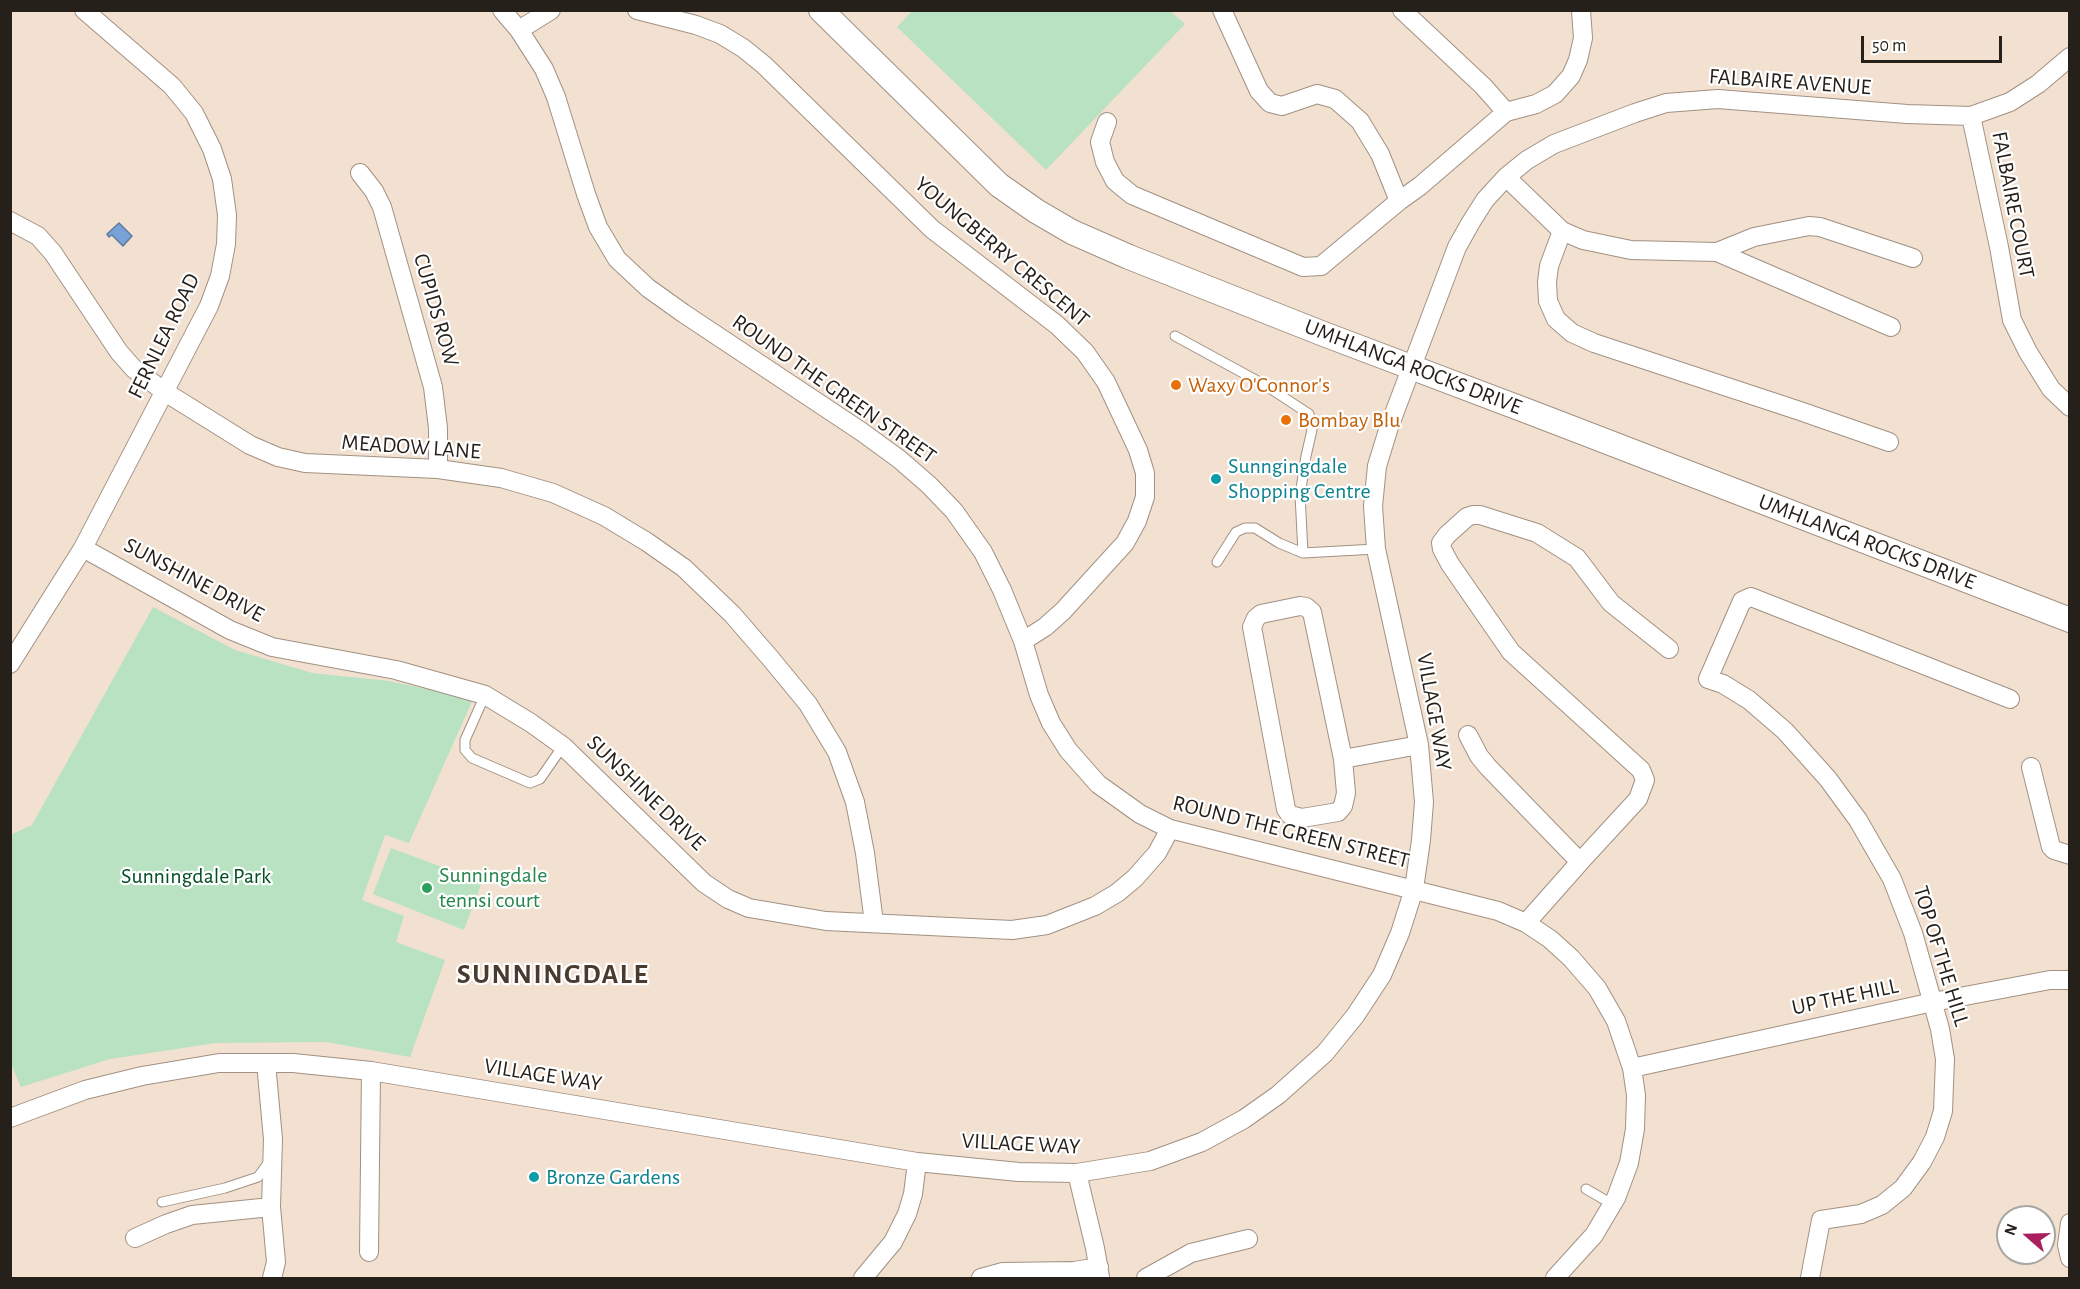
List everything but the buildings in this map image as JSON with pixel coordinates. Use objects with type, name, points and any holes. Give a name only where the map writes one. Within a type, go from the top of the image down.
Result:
[{"type":"main road","name":"UMHLANGA ROCKS DRIVE","points":[[821,10],[999,185],[1036,211],[1072,232],[1129,257],[2070,620]]},
{"type":"street","name":"FERNLEA ROAD","points":[[10,664],[83,548],[165,392],[209,306],[220,276],[226,244],[227,215],[222,178],[213,149],[194,113],[172,86],[84,10]]},
{"type":"street","name":"ROUND THE GREEN STREET","points":[[502,10],[519,30],[544,69],[556,97],[595,219],[617,259],[648,288],[666,301],[899,459],[954,511],[983,552],[1002,590],[1023,640],[1039,695],[1051,723],[1068,750],[1098,784],[1140,814],[1170,829],[1498,911],[1526,923],[1550,939],[1598,988],[1616,1021],[1632,1068],[1636,1095],[1635,1130],[1629,1163],[1612,1204],[1594,1235],[1555,1278]]},
{"type":"street","points":[[519,30],[551,10]]},
{"type":"street","name":"YOUNGBERRY CRESCENT","points":[[637,10],[720,33],[743,48],[764,65],[932,229],[1057,325],[1085,352],[1106,382],[1138,450],[1145,473],[1145,497],[1137,521],[1125,543],[1064,611],[1045,627],[1023,640]]},
{"type":"street","points":[[1222,10],[1259,91],[1270,103],[1282,106],[1317,94],[1335,99],[1360,121],[1380,154],[1399,201]]},
{"type":"street","points":[[1402,10],[1483,86],[1506,112]]},
{"type":"street","points":[[1107,122],[1100,142],[1105,162],[1115,181],[1132,195],[1302,267],[1321,266],[1420,186],[1506,112],[1536,104],[1555,94],[1571,76],[1578,60],[1583,38],[1581,10]]},
{"type":"street","name":"FALBAIRE AVENUE","points":[[1412,367],[1457,247],[1485,200],[1506,177],[1527,160],[1554,144],[1635,113],[1689,100],[1718,99],[1918,115],[1971,116],[2010,102],[2038,84],[2070,57]]},
{"type":"street","name":"FALBAIRE COURT","points":[[1971,116],[2012,320],[2050,388],[2070,406]]},
{"type":"street","name":"CUPIDS ROW","points":[[360,173],[374,190],[382,207],[433,387],[438,428],[438,469]]},
{"type":"street","points":[[1506,177],[1562,231],[1583,240],[1631,250],[1717,252],[1891,327]]},
{"type":"street","name":"MEADOW LANE","points":[[10,221],[38,236],[53,253],[119,352],[134,369],[165,392],[250,445],[278,457],[305,463],[438,469],[501,478],[553,493],[604,516],[684,568],[732,614],[808,704],[837,752],[855,802],[865,853],[874,923]]},
{"type":"street","points":[[1717,252],[1754,237],[1809,226],[1832,230],[1913,258]]},
{"type":"street","points":[[1562,231],[1549,266],[1548,301],[1556,319],[1572,333],[1594,343],[1889,442]]},
{"type":"street","name":"VILLAGE WAY","points":[[10,1118],[85,1090],[142,1076],[219,1063],[293,1063],[371,1071],[917,1162],[1019,1172],[1077,1173],[1150,1161],[1202,1142],[1244,1119],[1278,1095],[1325,1053],[1355,1016],[1382,975],[1400,933],[1414,889],[1424,802],[1419,745],[1376,549],[1373,506],[1377,466],[1412,367]]},
{"type":"street","points":[[1526,923],[1638,799],[1645,780],[1641,770],[1512,652],[1450,564],[1441,543],[1467,517],[1473,515],[1480,515],[1537,533],[1577,558],[1611,603],[1669,649]]},
{"type":"street","name":"SUNSHINE DRIVE","points":[[83,548],[230,630],[272,647],[396,670],[485,695],[563,746],[704,883],[728,899],[749,908],[826,921],[1012,930],[1047,925],[1095,906],[1118,893],[1136,878],[1157,853],[1170,829]]},
{"type":"street","name":"TOP OF THE HILL","points":[[1810,1278],[1821,1220],[1861,1214],[1882,1205],[1903,1188],[1922,1162],[1935,1137],[1943,1111],[1946,1082],[1945,1059],[1933,1002],[1913,933],[1892,879],[1858,820],[1828,779],[1785,731],[1749,700],[1723,684],[1708,679],[1742,601],[1751,597],[2010,699]]},
{"type":"street","points":[[1300,606],[1312,612],[1343,759],[1346,793],[1343,806],[1338,812],[1302,818],[1290,815],[1286,809],[1252,627],[1256,618],[1261,614],[1300,606]]},
{"type":"street","points":[[1468,735],[1479,756],[1488,767],[1580,862]]},
{"type":"street","points":[[1343,759],[1419,745]]},
{"type":"street","points":[[2031,767],[2051,847],[2070,855]]},
{"type":"street","name":"UP THE HILL","points":[[1632,1068],[1933,1002],[2050,980],[2070,980]]},
{"type":"street","points":[[266,1063],[271,1111],[273,1157],[271,1207],[276,1262],[272,1278]]},
{"type":"street","points":[[369,1252],[371,1071]]},
{"type":"street","points":[[863,1278],[893,1242],[907,1214],[913,1194],[917,1162]]},
{"type":"street","points":[[981,1278],[1003,1272],[1100,1273],[1077,1173]]},
{"type":"street","points":[[135,1238],[192,1215],[271,1207]]},
{"type":"street","points":[[2070,1223],[2067,1245],[2070,1258]]},
{"type":"street","points":[[1146,1278],[1191,1253],[1248,1239]]},
{"type":"lane","points":[[1174,336],[1265,385],[1309,414],[1312,430],[1300,495],[1303,553]]},
{"type":"lane","points":[[1217,562],[1236,532],[1245,528],[1255,528],[1303,553],[1376,549]]},
{"type":"lane","points":[[485,695],[465,740],[465,750],[472,758],[530,783],[540,779],[563,746]]},
{"type":"lane","points":[[162,1202],[225,1188],[258,1177],[273,1157]]},
{"type":"lane","points":[[1586,1189],[1612,1204]]},
{"type":"green space","points":[[912,11],[1170,11],[1185,24],[1046,170],[897,27]]},
{"type":"green space","name":"Sunningdale Park","points":[[153,607],[235,650],[312,673],[389,681],[473,699],[409,843],[385,835],[362,900],[404,916],[396,942],[445,960],[410,1057],[326,1042],[216,1043],[110,1059],[21,1087],[10,1062],[10,835],[32,825]]},
{"type":"green space","name":"Sunningdale tennsi court","points":[[391,848],[482,882],[464,930],[373,894]]},
{"type":"water","points":[[119,223],[132,236],[123,246],[112,235],[109,237],[107,234]]},
{"type":"place","name":"Waxy O'Connor's","points":[[1176,385]]},
{"type":"place","name":"Bombay Blu","points":[[1286,420]]},
{"type":"place","name":"Sunngingdale Shopping Centre","points":[[1216,479]]},
{"type":"place","name":"Sunningdale tennsi court","points":[[427,888]]},
{"type":"place","name":"Bronze Gardens","points":[[534,1177]]},
{"type":"district","name":"SUNNINGDALE","points":[[553,975]]}]
